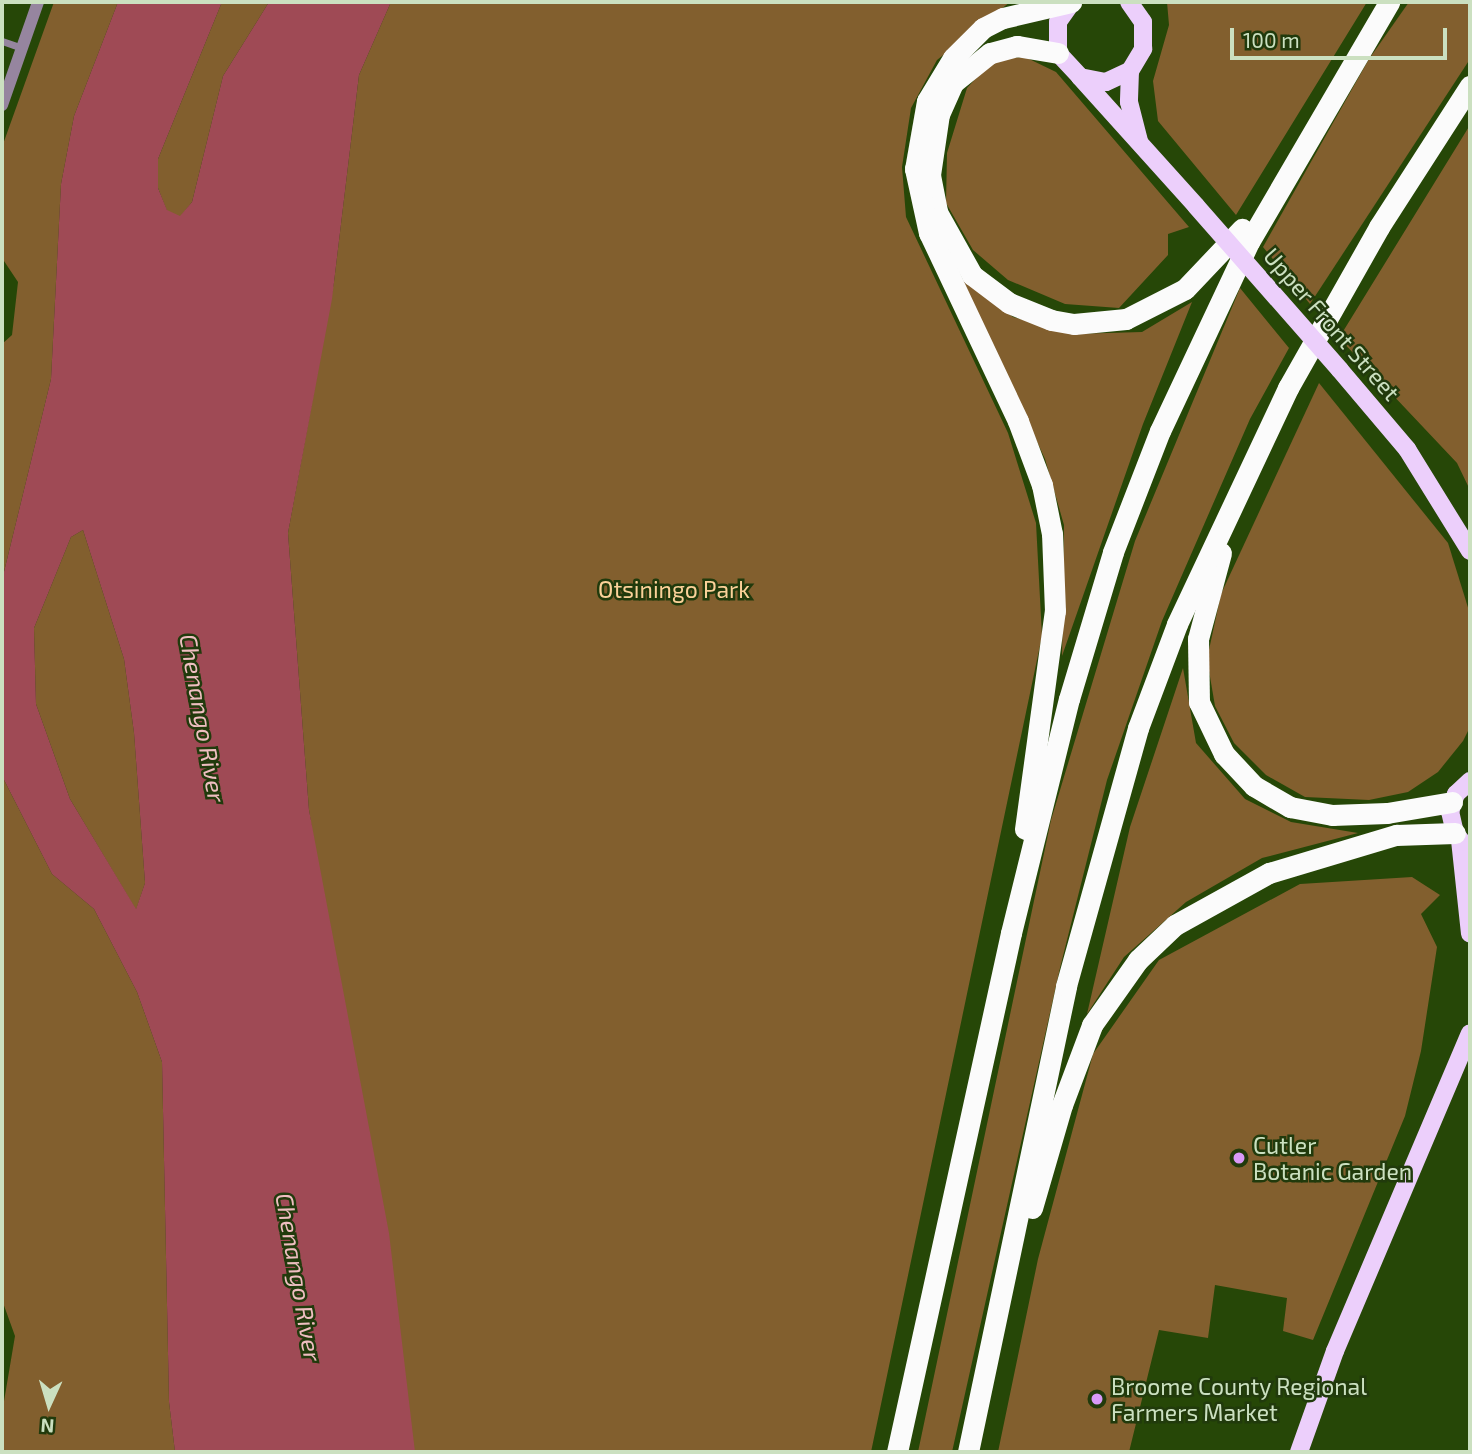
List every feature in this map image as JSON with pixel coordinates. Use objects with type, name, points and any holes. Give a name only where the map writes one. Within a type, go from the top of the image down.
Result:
[{"type":"highway","points":[[1011,933],[1053,624],[1052,534],[1042,485],[1018,421],[929,233],[915,169],[927,101],[953,58],[983,28],[1003,18],[1071,2]]},
{"type":"highway","points":[[897,1452],[1011,933],[1069,699],[1113,552],[1160,431],[1278,189],[1389,2]]},
{"type":"highway","points":[[1058,52],[1017,46],[983,57],[953,83],[939,114],[930,175],[937,212],[972,275],[1009,303],[1030,314],[1074,324],[1126,319],[1146,312],[1185,289],[1278,189]]},
{"type":"highway","points":[[968,1452],[1066,986],[1096,868],[1138,729],[1177,624],[1241,484],[1336,300],[1470,86]]},
{"type":"highway","points":[[1241,484],[1198,639],[1199,702],[1224,754],[1266,795],[1312,812],[1370,815],[1452,802]]},
{"type":"highway","points":[[992,1334],[1022,1248],[1062,1105],[1092,1025],[1138,960],[1175,925],[1269,873],[1396,835],[1462,841]]},
{"type":"main road","points":[[1058,52],[1058,22],[1071,2]]},
{"type":"main road","points":[[1129,2],[1143,22]]},
{"type":"main road","name":"Upper Front Street","points":[[1149,2],[1143,22],[1143,48],[1130,71],[1129,102],[1139,141],[1407,449],[1470,551]]},
{"type":"main road","name":"Upper Front Street","points":[[1058,52],[1131,138],[1139,141]]},
{"type":"main road","points":[[1080,77],[1106,82],[1130,71]]},
{"type":"main road","points":[[1470,781],[1452,802],[1462,841],[1470,933]]},
{"type":"main road","points":[[1299,1452],[1335,1351],[1470,1032]]},
{"type":"street","points":[[2,104],[38,2]]},
{"type":"street","points":[[2,41],[22,48]]},
{"type":"green space","points":[[54,2],[118,2],[74,116],[61,184],[51,379],[2,580],[2,344],[12,335],[18,282],[2,258],[2,147]]},
{"type":"green space","points":[[222,2],[269,2],[223,76],[192,202],[180,217],[167,211],[158,188],[158,159]]},
{"type":"green space","name":"Otsiningo Park","points":[[391,2],[1010,2],[937,60],[911,108],[902,167],[906,217],[1008,433],[1036,523],[1042,636],[871,1452],[407,1452],[309,810],[288,533],[334,282],[359,75]]},
{"type":"green space","points":[[1167,2],[1367,2],[1236,215],[1158,121],[1153,81],[1169,25]]},
{"type":"green space","points":[[1409,2],[1470,2],[1470,59],[1310,304],[1263,247],[1369,59]]},
{"type":"green space","points":[[1025,57],[1056,72],[1189,227],[1168,234],[1168,255],[1119,308],[1065,304],[1008,280],[973,250],[946,203],[947,153],[967,88],[994,59]]},
{"type":"green space","points":[[1470,125],[1470,490],[1457,463],[1339,338]]},
{"type":"green space","points":[[962,279],[1013,317],[1073,334],[1142,332],[1192,302],[1143,424],[1062,656],[1064,525],[1045,459]]},
{"type":"green space","points":[[1240,288],[1289,348],[1250,419],[1162,621],[1107,780],[1060,968],[952,1452],[918,1452],[1051,820],[1135,541]]},
{"type":"green space","points":[[1319,383],[1448,543],[1470,614],[1470,727],[1463,741],[1438,772],[1408,792],[1369,800],[1305,797],[1266,775],[1234,743],[1215,706],[1207,659],[1221,594]]},
{"type":"green space","points":[[83,530],[124,659],[134,733],[145,883],[136,910],[70,799],[36,704],[34,628],[71,537]]},
{"type":"green space","points":[[1183,668],[1196,743],[1245,799],[1291,822],[1358,833],[1262,858],[1186,902],[1124,957],[1087,1014],[1130,827]]},
{"type":"green space","points":[[2,776],[52,874],[94,909],[137,992],[162,1062],[169,1402],[175,1452],[2,1452],[2,1413],[15,1336],[2,1300]]},
{"type":"green space","name":"Cutler Botanic Garden","points":[[1412,877],[1440,895],[1421,914],[1437,947],[1421,1051],[1405,1116],[1313,1340],[1283,1331],[1287,1298],[1215,1285],[1208,1338],[1159,1330],[1129,1452],[998,1452],[1038,1259],[1093,1054],[1159,960],[1300,884]]},
{"type":"water","name":"Chenango River","points":[[118,2],[222,2],[158,159],[158,188],[167,210],[180,216],[192,202],[223,76],[269,2],[391,2],[359,75],[332,299],[288,533],[309,810],[389,1233],[415,1452],[175,1452],[169,1402],[162,1062],[137,992],[94,909],[52,874],[2,776],[2,580],[51,379],[61,184],[74,116]],"holes":[[[83,530],[124,659],[134,733],[145,883],[136,909],[70,799],[36,704],[34,628],[71,537]]]},
{"type":"place","name":"Cutler Botanic Garden","points":[[1239,1158]]},
{"type":"place","name":"Broome County Regional Farmers Market","points":[[1097,1399]]}]
